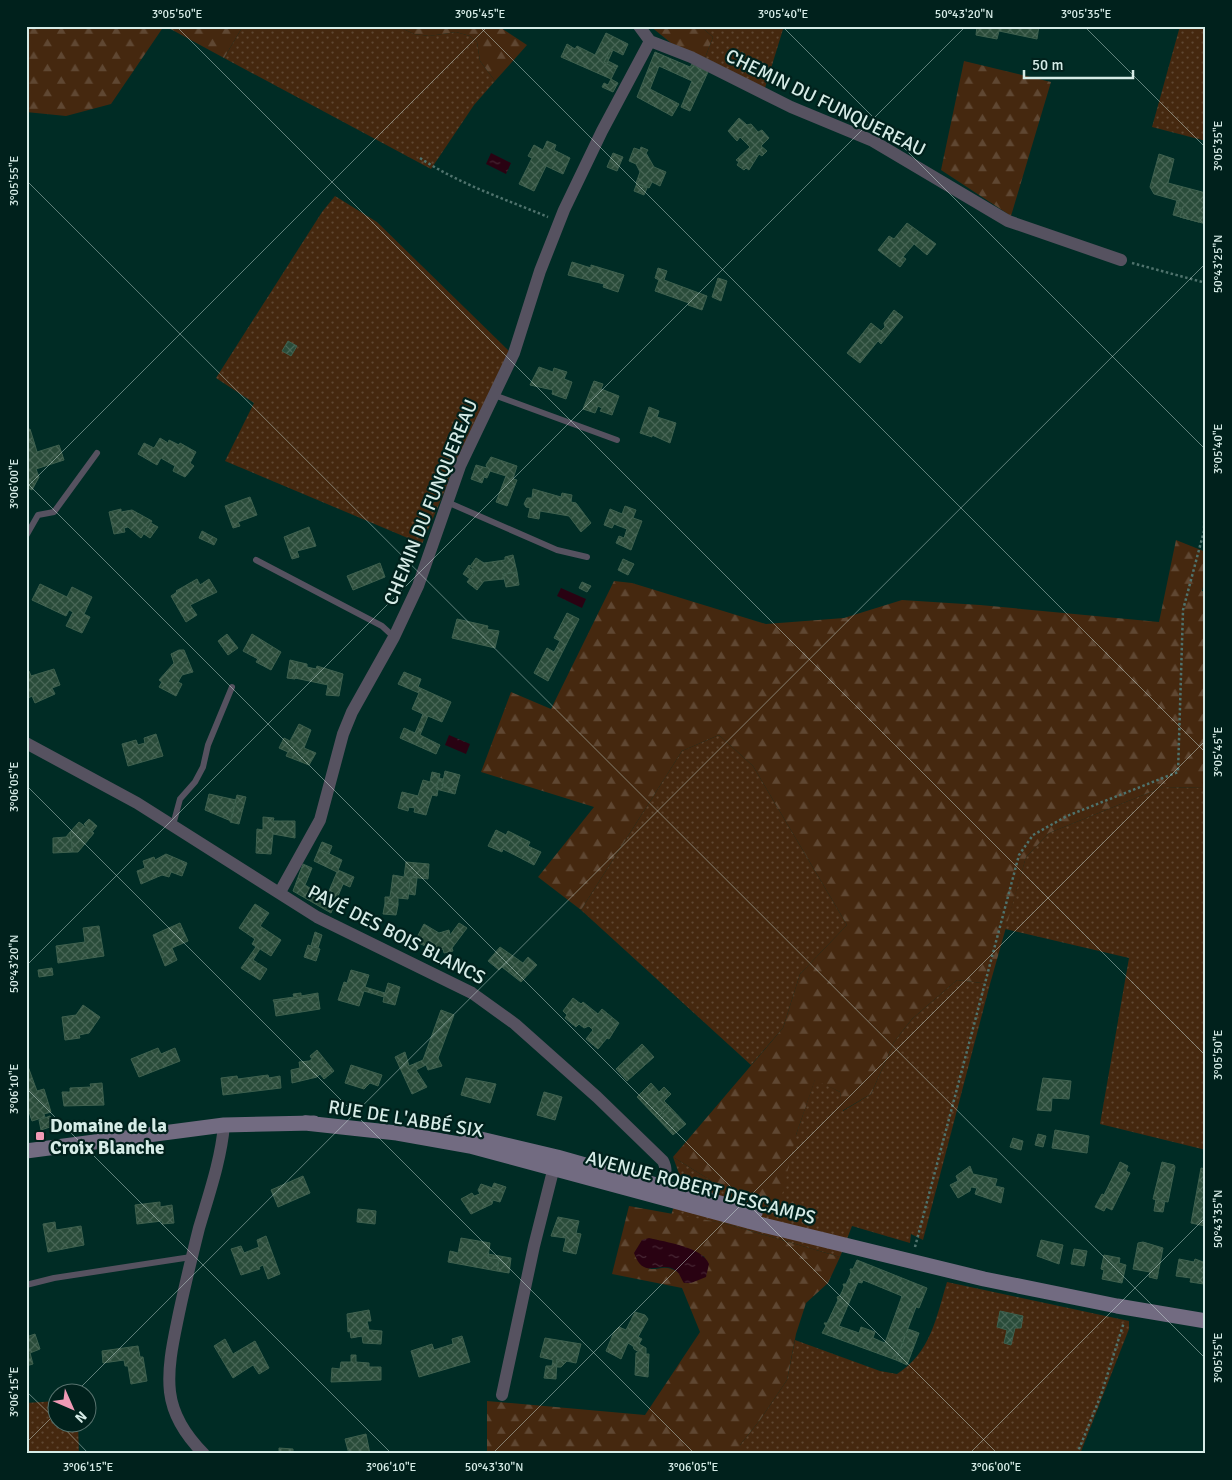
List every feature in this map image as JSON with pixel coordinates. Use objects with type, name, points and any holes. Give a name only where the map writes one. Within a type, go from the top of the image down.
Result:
[{"type":"main road","name":"RUE DE L'ABBÉ SIX","points":[[26,1151],[224,1125],[305,1123],[397,1133],[506,1149]]},
{"type":"main road","name":"AVENUE ROBERT DESCAMPS","points":[[506,1149],[911,1261],[1040,1291],[1206,1321]]},
{"type":"street","points":[[639,26],[650,41]]},
{"type":"street","name":"CHEMIN DU FUNQUEREAU","points":[[280,892],[320,820],[347,723],[394,637],[418,586],[467,451],[514,353],[540,271],[559,222],[590,155],[650,41],[679,52],[791,107],[887,148],[1008,221],[1121,260]]},
{"type":"street","name":"PAVÉ DES BOIS BLANCS","points":[[26,744],[173,825],[338,929],[461,986],[502,1013],[598,1097],[663,1161],[666,1167],[661,1192]]},
{"type":"street","points":[[204,1454],[180,1424],[170,1392],[172,1349],[191,1257],[219,1157],[224,1125]]},
{"type":"street","points":[[502,1396],[534,1246],[555,1163]]},
{"type":"lane","points":[[494,395],[618,440]]},
{"type":"lane","points":[[26,536],[38,515],[54,512],[97,453]]},
{"type":"lane","points":[[447,502],[557,550],[587,557]]},
{"type":"lane","points":[[256,560],[382,626],[394,637]]},
{"type":"lane","points":[[173,825],[180,799],[195,782],[203,767],[208,745],[232,688]]},
{"type":"lane","points":[[26,1285],[54,1278],[191,1257]]},
{"type":"path","points":[[420,158],[440,172],[559,222]]},
{"type":"path","points":[[1121,260],[1206,283]]},
{"type":"path","points":[[911,1261],[1019,854],[1033,835],[1068,816],[1178,772],[1183,610],[1204,531],[1206,424]]},
{"type":"path","points":[[1078,1454],[1101,1396],[1129,1308]]},
{"type":"green space","points":[[26,26],[164,26],[111,104],[66,116],[26,112]]},
{"type":"green space","points":[[165,26],[243,26],[224,58]]},
{"type":"green space","points":[[243,26],[397,26],[414,34],[429,36],[456,32],[470,36],[477,42],[480,61],[495,81],[474,105],[431,169],[224,58]]},
{"type":"green space","points":[[397,26],[498,26],[527,45],[495,81],[480,61],[477,42],[470,36],[456,32],[429,36],[414,34]]},
{"type":"green space","points":[[650,26],[700,26],[713,37],[705,58],[671,43]]},
{"type":"green space","points":[[700,26],[784,26],[765,88],[705,58],[713,37]]},
{"type":"green space","points":[[1180,26],[1206,26],[1206,141],[1152,127]]},
{"type":"green space","points":[[964,61],[1051,82],[1011,216],[941,170]]},
{"type":"green space","points":[[335,196],[377,222],[509,351],[464,446],[422,544],[225,461],[254,403],[216,378],[322,212]]},
{"type":"green space","points":[[1176,540],[1206,552],[1206,573],[1202,591],[1206,592],[1206,788],[1163,787],[1049,833],[1026,857],[990,984],[957,980],[912,1019],[894,1042],[871,1094],[842,1111],[840,1092],[815,1080],[796,1135],[780,1204],[723,1188],[673,1157],[783,1028],[800,974],[847,925],[753,766],[719,735],[682,751],[581,910],[538,877],[594,807],[481,772],[511,692],[551,709],[614,581],[632,583],[766,624],[844,618],[902,600],[980,605],[1159,622]]},
{"type":"green space","points":[[719,735],[753,766],[847,925],[800,974],[783,1028],[751,1065],[581,910],[682,751]]},
{"type":"green space","points":[[1163,787],[1206,788],[1206,1150],[1100,1124],[1129,958],[1005,929],[1026,857],[1049,833]]},
{"type":"green space","points":[[957,980],[990,984],[923,1240],[911,1234],[910,1243],[852,1226],[840,1257],[723,1223],[671,1215],[682,1182],[673,1157],[723,1188],[796,1135],[815,1079],[840,1092],[843,1111],[871,1094],[894,1042],[912,1019]]},
{"type":"green space","points":[[629,1206],[723,1223],[840,1257],[828,1283],[806,1303],[796,1334],[787,1380],[760,1420],[740,1445],[740,1454],[487,1454],[487,1401],[645,1415],[700,1332],[682,1288],[612,1274]],"holes":[[[678,1245],[705,1257],[679,1273],[666,1268],[648,1268],[636,1257]]]},
{"type":"green space","points":[[947,1282],[1129,1321],[1129,1329],[1080,1454],[740,1454],[740,1445],[760,1420],[787,1380],[795,1340],[880,1371],[897,1374],[918,1355],[925,1345],[931,1333]]},
{"type":"green space","points":[[48,1402],[48,1432],[78,1432],[79,1454],[26,1454],[26,1403]]},
{"type":"water","points":[[491,153],[511,163],[506,174],[486,164]]},
{"type":"water","points":[[561,588],[586,599],[582,608],[557,596]]},
{"type":"water","points":[[449,735],[470,744],[466,754],[445,745]]},
{"type":"water","points":[[649,1238],[683,1246],[699,1253],[709,1264],[706,1277],[691,1283],[684,1283],[675,1270],[663,1267],[647,1268],[642,1266],[634,1253],[642,1240]]},
{"type":"building","points":[[977,26],[1039,26],[1037,39],[999,31],[997,39],[976,35]]},
{"type":"building","points":[[606,33],[628,44],[623,55],[611,49],[604,62],[616,69],[611,79],[561,57],[567,44],[575,49],[577,46],[595,55]]},
{"type":"building","points":[[611,49],[613,50],[608,61],[618,66],[616,69],[604,62]]},
{"type":"building","points":[[655,52],[690,67],[692,64],[708,72],[690,111],[681,107],[692,81],[659,66],[650,89],[679,104],[672,116],[637,97]]},
{"type":"building","points":[[611,79],[618,83],[613,92],[602,87],[604,83],[608,85]]},
{"type":"building","points":[[739,118],[747,125],[751,124],[758,132],[762,130],[769,138],[761,146],[767,151],[762,156],[759,154],[749,170],[746,168],[744,170],[737,165],[739,162],[736,160],[750,147],[740,137],[737,141],[728,131]]},
{"type":"building","points":[[547,141],[556,145],[554,150],[570,158],[563,174],[546,166],[534,191],[519,184],[532,158],[528,156],[534,145],[543,150]]},
{"type":"building","points":[[641,147],[648,150],[646,153],[654,167],[666,172],[660,186],[652,182],[649,188],[636,183],[640,172],[636,164],[629,161],[634,148],[640,150]]},
{"type":"building","points":[[613,153],[623,157],[617,171],[607,167]]},
{"type":"building","points":[[1159,154],[1174,159],[1168,183],[1206,193],[1204,202],[1206,202],[1206,218],[1200,217],[1199,222],[1180,217],[1183,209],[1178,207],[1179,201],[1154,194],[1150,187]]},
{"type":"building","points":[[637,183],[647,188],[644,195],[634,191]]},
{"type":"building","points":[[1177,200],[1179,201],[1178,207],[1183,209],[1180,217],[1173,215]]},
{"type":"building","points":[[1200,217],[1206,218],[1206,224],[1199,222]]},
{"type":"building","points":[[907,223],[936,244],[927,255],[914,244],[903,257],[906,259],[900,267],[878,250],[889,236],[894,239]]},
{"type":"building","points":[[572,262],[591,268],[591,265],[624,275],[618,292],[603,287],[604,284],[568,275]]},
{"type":"building","points":[[658,268],[667,271],[664,280],[707,296],[702,310],[688,305],[689,303],[655,291],[659,280],[655,278]]},
{"type":"building","points":[[718,278],[727,281],[721,301],[712,297]]},
{"type":"building","points":[[894,310],[903,317],[881,344],[878,341],[860,363],[847,353],[871,323],[881,331],[885,327],[884,323]]},
{"type":"building","points":[[288,341],[297,346],[291,356],[282,351]]},
{"type":"building","points":[[539,367],[553,372],[554,368],[567,372],[564,379],[572,382],[566,399],[552,394],[553,390],[530,385]]},
{"type":"building","points":[[594,381],[603,384],[601,389],[619,396],[612,415],[600,411],[602,408],[598,406],[595,413],[583,409]]},
{"type":"building","points":[[649,407],[659,411],[657,417],[676,423],[670,443],[652,435],[652,437],[640,433]]},
{"type":"building","points":[[30,429],[35,445],[26,440],[26,430]]},
{"type":"building","points":[[160,438],[168,443],[169,440],[179,445],[180,443],[196,452],[190,463],[194,466],[185,477],[173,471],[175,466],[161,458],[157,465],[138,454],[144,443],[154,448]]},
{"type":"building","points":[[26,440],[35,445],[37,452],[59,445],[64,460],[36,469],[39,477],[32,490],[26,487]]},
{"type":"building","points":[[491,457],[517,466],[513,479],[517,480],[507,506],[496,502],[506,476],[490,471],[487,478],[484,477],[482,483],[471,479],[476,465],[487,468],[486,465]]},
{"type":"building","points":[[533,489],[561,497],[562,493],[572,495],[571,502],[576,503],[591,523],[581,532],[569,516],[540,511],[539,519],[528,517],[530,508],[524,504],[527,498],[532,498]]},
{"type":"building","points":[[250,497],[257,515],[238,522],[240,526],[233,528],[225,506]]},
{"type":"building","points":[[625,506],[636,510],[633,518],[642,521],[631,550],[616,543],[619,536],[624,538],[627,529],[614,524],[612,528],[604,525],[610,509],[622,514]]},
{"type":"building","points":[[121,509],[121,512],[132,510],[152,521],[141,538],[128,527],[124,528],[125,532],[114,534],[109,512]]},
{"type":"building","points":[[151,523],[158,527],[150,538],[144,534]]},
{"type":"building","points":[[309,527],[316,546],[297,551],[299,557],[292,559],[284,537]]},
{"type":"building","points":[[202,531],[217,539],[214,545],[199,538]]},
{"type":"building","points":[[513,555],[517,572],[503,574],[504,579],[484,581],[477,590],[467,582],[475,572],[469,568],[476,558],[484,563],[505,560],[505,557]]},
{"type":"building","points":[[623,559],[634,564],[628,575],[618,570]]},
{"type":"building","points":[[380,563],[385,577],[353,590],[347,576]]},
{"type":"building","points":[[469,565],[475,572],[470,579],[463,574]]},
{"type":"building","points":[[517,572],[519,585],[506,587],[503,574]]},
{"type":"building","points":[[197,579],[200,585],[209,579],[217,592],[190,605],[197,615],[186,622],[171,596]]},
{"type":"building","points":[[582,582],[591,586],[587,592],[579,588]]},
{"type":"building","points":[[40,584],[67,597],[72,587],[92,597],[84,614],[90,617],[82,633],[66,626],[73,612],[69,610],[66,616],[32,600]]},
{"type":"building","points":[[567,613],[579,619],[548,681],[534,673],[547,648],[554,652],[560,641],[554,638]]},
{"type":"building","points":[[457,619],[488,626],[487,629],[499,631],[495,648],[452,638]]},
{"type":"building","points":[[227,634],[238,648],[228,655],[218,641]]},
{"type":"building","points":[[252,634],[281,652],[271,670],[256,662],[258,659],[243,651]]},
{"type":"building","points":[[184,650],[193,672],[182,675],[178,682],[182,684],[176,696],[159,687],[162,682],[159,680],[174,663],[171,654]]},
{"type":"building","points":[[290,660],[298,662],[295,679],[287,678]]},
{"type":"building","points":[[298,662],[307,664],[307,667],[316,669],[317,666],[343,674],[339,696],[326,695],[328,685],[295,678]]},
{"type":"building","points":[[54,669],[60,685],[52,688],[55,694],[35,703],[32,696],[26,699],[26,672],[29,671],[31,676]]},
{"type":"building","points":[[404,672],[421,679],[418,687],[451,702],[442,722],[428,716],[420,735],[440,745],[436,754],[400,738],[404,728],[415,733],[423,714],[412,709],[419,693],[398,684]]},
{"type":"building","points":[[299,724],[311,730],[304,748],[316,753],[309,765],[286,756],[288,752],[279,748],[284,738],[290,741]]},
{"type":"building","points":[[156,734],[163,756],[128,766],[122,744],[136,740],[138,745],[145,743],[144,738]]},
{"type":"building","points":[[445,771],[460,775],[456,790],[442,786]]},
{"type":"building","points":[[432,772],[440,774],[436,789],[438,790],[437,796],[432,795],[426,815],[414,812],[415,808],[409,807],[408,811],[398,808],[402,792],[418,796],[423,780],[430,782]]},
{"type":"building","points":[[439,778],[443,779],[442,786],[456,790],[455,794],[436,789]]},
{"type":"building","points":[[209,794],[236,800],[231,821],[205,810]]},
{"type":"building","points":[[237,795],[246,797],[239,824],[230,822]]},
{"type":"building","points":[[263,817],[274,818],[273,821],[295,821],[295,838],[273,834],[271,854],[256,853],[257,829],[263,830]]},
{"type":"building","points":[[89,819],[97,826],[92,832],[84,824]]},
{"type":"building","points":[[79,822],[94,833],[78,852],[73,852],[70,832]]},
{"type":"building","points":[[496,830],[506,835],[508,831],[530,842],[528,846],[541,852],[534,865],[503,849],[502,852],[488,846]]},
{"type":"building","points":[[70,832],[73,852],[53,853],[53,838],[66,837]]},
{"type":"building","points":[[322,842],[332,846],[329,854],[319,849]]},
{"type":"building","points":[[319,849],[342,860],[338,870],[354,877],[350,887],[343,884],[331,913],[293,891],[303,864],[312,868],[305,885],[326,898],[337,872],[314,861]]},
{"type":"building","points":[[166,854],[187,863],[182,876],[171,872],[169,877],[162,875],[141,884],[137,871],[145,868],[143,861],[154,857],[155,860]]},
{"type":"building","points":[[406,862],[429,864],[428,879],[410,877],[408,899],[398,898],[398,905],[385,903],[385,897],[390,897],[393,875],[404,877]]},
{"type":"building","points":[[410,877],[417,878],[415,895],[409,894]]},
{"type":"building","points":[[385,903],[398,905],[396,915],[383,914]]},
{"type":"building","points":[[255,904],[269,913],[260,926],[281,940],[271,956],[260,949],[253,960],[267,969],[260,980],[241,968],[256,947],[252,944],[255,939],[239,928]]},
{"type":"building","points":[[180,923],[188,941],[172,948],[177,960],[165,966],[153,935]]},
{"type":"building","points":[[459,923],[467,928],[452,948],[453,951],[444,953],[443,949],[437,952],[415,941],[424,924],[439,933],[449,930],[450,935]]},
{"type":"building","points":[[99,926],[104,956],[58,963],[56,946],[85,942],[83,928]]},
{"type":"building","points":[[315,932],[322,935],[318,948],[311,946]]},
{"type":"building","points":[[308,945],[320,949],[316,961],[304,957]]},
{"type":"building","points":[[500,947],[523,963],[528,957],[537,965],[521,982],[502,967],[499,970],[488,961]]},
{"type":"building","points":[[52,968],[53,975],[39,977],[38,970]]},
{"type":"building","points":[[351,970],[369,975],[365,987],[385,993],[388,983],[400,987],[395,1005],[383,1002],[384,997],[364,991],[359,1006],[338,1000],[344,982],[347,983]]},
{"type":"building","points":[[301,993],[301,996],[318,993],[318,995],[274,1002],[273,1000],[294,997],[293,994]]},
{"type":"building","points":[[318,995],[320,1009],[276,1016],[274,1002]]},
{"type":"building","points":[[573,998],[581,1004],[583,1002],[598,1014],[602,1009],[619,1023],[609,1039],[607,1038],[598,1049],[586,1039],[593,1030],[589,1026],[584,1028],[579,1024],[576,1027],[565,1018],[567,1015],[563,1011]]},
{"type":"building","points":[[83,1005],[100,1017],[89,1033],[79,1035],[80,1038],[65,1040],[62,1017],[76,1015]]},
{"type":"building","points":[[441,1010],[454,1015],[438,1058],[442,1066],[428,1070],[426,1065],[416,1070],[427,1087],[412,1094],[395,1057],[405,1052],[409,1066],[423,1060]]},
{"type":"building","points":[[642,1044],[654,1057],[627,1081],[616,1069]]},
{"type":"building","points":[[158,1048],[161,1054],[175,1048],[180,1061],[139,1077],[131,1059]]},
{"type":"building","points":[[317,1050],[334,1071],[324,1079],[320,1074],[317,1077],[292,1083],[291,1070],[300,1068],[299,1062],[312,1059],[310,1056]]},
{"type":"building","points":[[26,1061],[37,1091],[44,1089],[51,1112],[44,1114],[45,1117],[32,1121],[26,1103]]},
{"type":"building","points":[[351,1065],[382,1075],[378,1086],[370,1083],[364,1089],[345,1083]]},
{"type":"building","points":[[268,1075],[269,1078],[280,1076],[281,1088],[223,1095],[221,1078],[237,1076],[238,1079]]},
{"type":"building","points":[[466,1078],[496,1084],[490,1103],[461,1095]]},
{"type":"building","points":[[1043,1078],[1071,1081],[1069,1099],[1052,1098],[1051,1111],[1037,1110]]},
{"type":"building","points":[[102,1083],[104,1105],[64,1106],[62,1092],[70,1092],[70,1088],[91,1087],[90,1084]]},
{"type":"building","points":[[651,1083],[659,1092],[664,1087],[671,1094],[664,1101],[669,1106],[657,1118],[637,1097]]},
{"type":"building","points":[[544,1092],[562,1097],[555,1120],[537,1115]]},
{"type":"building","points":[[669,1106],[686,1124],[673,1135],[657,1118]]},
{"type":"building","points":[[50,1116],[53,1126],[41,1130],[39,1120]]},
{"type":"building","points":[[1055,1130],[1089,1136],[1087,1153],[1052,1148]]},
{"type":"building","points":[[1038,1134],[1046,1136],[1043,1147],[1035,1145]]},
{"type":"building","points":[[1013,1138],[1023,1141],[1021,1150],[1010,1147]]},
{"type":"building","points":[[1120,1162],[1128,1166],[1126,1171],[1130,1173],[1112,1210],[1106,1207],[1104,1211],[1095,1207],[1102,1194],[1104,1195]]},
{"type":"building","points":[[1162,1162],[1174,1165],[1175,1167],[1168,1202],[1153,1199]]},
{"type":"building","points":[[970,1166],[973,1174],[997,1179],[995,1186],[1004,1188],[1001,1203],[975,1194],[977,1188],[971,1187],[970,1191],[958,1198],[950,1185],[958,1181],[956,1176]]},
{"type":"building","points":[[1201,1168],[1206,1169],[1205,1226],[1191,1223]]},
{"type":"building","points":[[303,1176],[310,1193],[278,1207],[271,1190]]},
{"type":"building","points":[[494,1183],[506,1187],[504,1192],[492,1188]]},
{"type":"building","points":[[481,1184],[504,1192],[500,1202],[493,1200],[492,1204],[471,1214],[461,1199],[472,1193],[474,1196],[480,1194],[478,1190]]},
{"type":"building","points":[[1156,1199],[1165,1201],[1163,1212],[1154,1211]]},
{"type":"building","points":[[160,1202],[160,1207],[172,1205],[174,1223],[162,1224],[162,1221],[137,1224],[135,1205]]},
{"type":"building","points":[[358,1209],[376,1211],[375,1224],[357,1222]]},
{"type":"building","points":[[558,1217],[579,1221],[576,1233],[581,1234],[576,1254],[563,1251],[566,1238],[551,1236]]},
{"type":"building","points":[[55,1222],[56,1230],[81,1226],[84,1245],[48,1252],[43,1224]]},
{"type":"building","points":[[266,1236],[280,1274],[268,1279],[263,1265],[259,1267],[260,1269],[241,1275],[231,1249],[241,1246],[244,1253],[259,1247],[257,1240]]},
{"type":"building","points":[[461,1238],[490,1243],[488,1257],[499,1259],[497,1271],[448,1262],[450,1251],[458,1253]]},
{"type":"building","points":[[1041,1240],[1063,1245],[1059,1264],[1037,1256]]},
{"type":"building","points":[[1143,1242],[1163,1248],[1157,1279],[1149,1277],[1150,1272],[1133,1269],[1138,1243]]},
{"type":"building","points":[[1074,1249],[1087,1251],[1084,1266],[1071,1264]]},
{"type":"building","points":[[488,1254],[511,1258],[509,1273],[497,1271],[499,1259],[488,1257]]},
{"type":"building","points":[[1104,1255],[1120,1258],[1119,1263],[1126,1265],[1122,1283],[1102,1279],[1104,1270],[1101,1269]]},
{"type":"building","points":[[1179,1259],[1194,1262],[1195,1259],[1206,1263],[1204,1284],[1190,1282],[1191,1278],[1176,1276]]},
{"type":"building","points":[[857,1260],[927,1288],[919,1308],[916,1307],[896,1360],[822,1333],[826,1326],[824,1323],[827,1323],[838,1300],[837,1297],[840,1296],[844,1287],[843,1284],[846,1284],[851,1273],[850,1269],[853,1269]],"holes":[[[863,1280],[902,1296],[885,1343],[873,1338],[875,1332],[861,1327],[859,1333],[839,1326],[858,1282],[862,1283]]]},
{"type":"building","points":[[369,1310],[371,1321],[367,1321],[369,1330],[382,1331],[381,1344],[363,1343],[362,1336],[351,1338],[350,1331],[348,1332],[347,1314]]},
{"type":"building","points":[[1000,1311],[1023,1316],[1021,1328],[1015,1328],[1011,1345],[1004,1343],[1007,1330],[997,1327]]},
{"type":"building","points":[[635,1312],[645,1315],[648,1319],[638,1337],[642,1339],[639,1344],[646,1348],[646,1354],[649,1354],[648,1377],[635,1375],[636,1353],[639,1352],[633,1346],[628,1343],[621,1359],[606,1351],[614,1332],[619,1327],[626,1330]]},
{"type":"building","points":[[908,1329],[919,1333],[907,1365],[896,1360]]},
{"type":"building","points":[[35,1334],[40,1349],[30,1353],[33,1364],[26,1366],[26,1337]]},
{"type":"building","points":[[462,1336],[470,1362],[419,1377],[411,1351],[432,1344],[434,1350],[453,1344],[452,1339]]},
{"type":"building","points":[[545,1338],[581,1344],[576,1363],[557,1359],[556,1379],[544,1378],[546,1366],[552,1366],[553,1360],[540,1357]]},
{"type":"building","points":[[225,1339],[233,1354],[255,1341],[269,1368],[259,1374],[253,1365],[233,1378],[214,1346]]},
{"type":"building","points":[[138,1346],[140,1357],[143,1357],[147,1381],[131,1384],[128,1366],[125,1366],[124,1360],[103,1363],[102,1351]]},
{"type":"building","points":[[351,1355],[356,1355],[356,1362],[369,1363],[369,1367],[381,1367],[381,1380],[331,1382],[332,1368],[340,1369],[341,1362],[351,1362]]},
{"type":"building","points":[[557,1359],[567,1361],[561,1367],[556,1367]]},
{"type":"building","points":[[366,1434],[370,1454],[349,1454],[345,1439]]},
{"type":"building","points":[[279,1448],[293,1449],[293,1454],[279,1454]]},
{"type":"place","name":"Domaine de la Croix Blanche","points":[[40,1136]]}]
